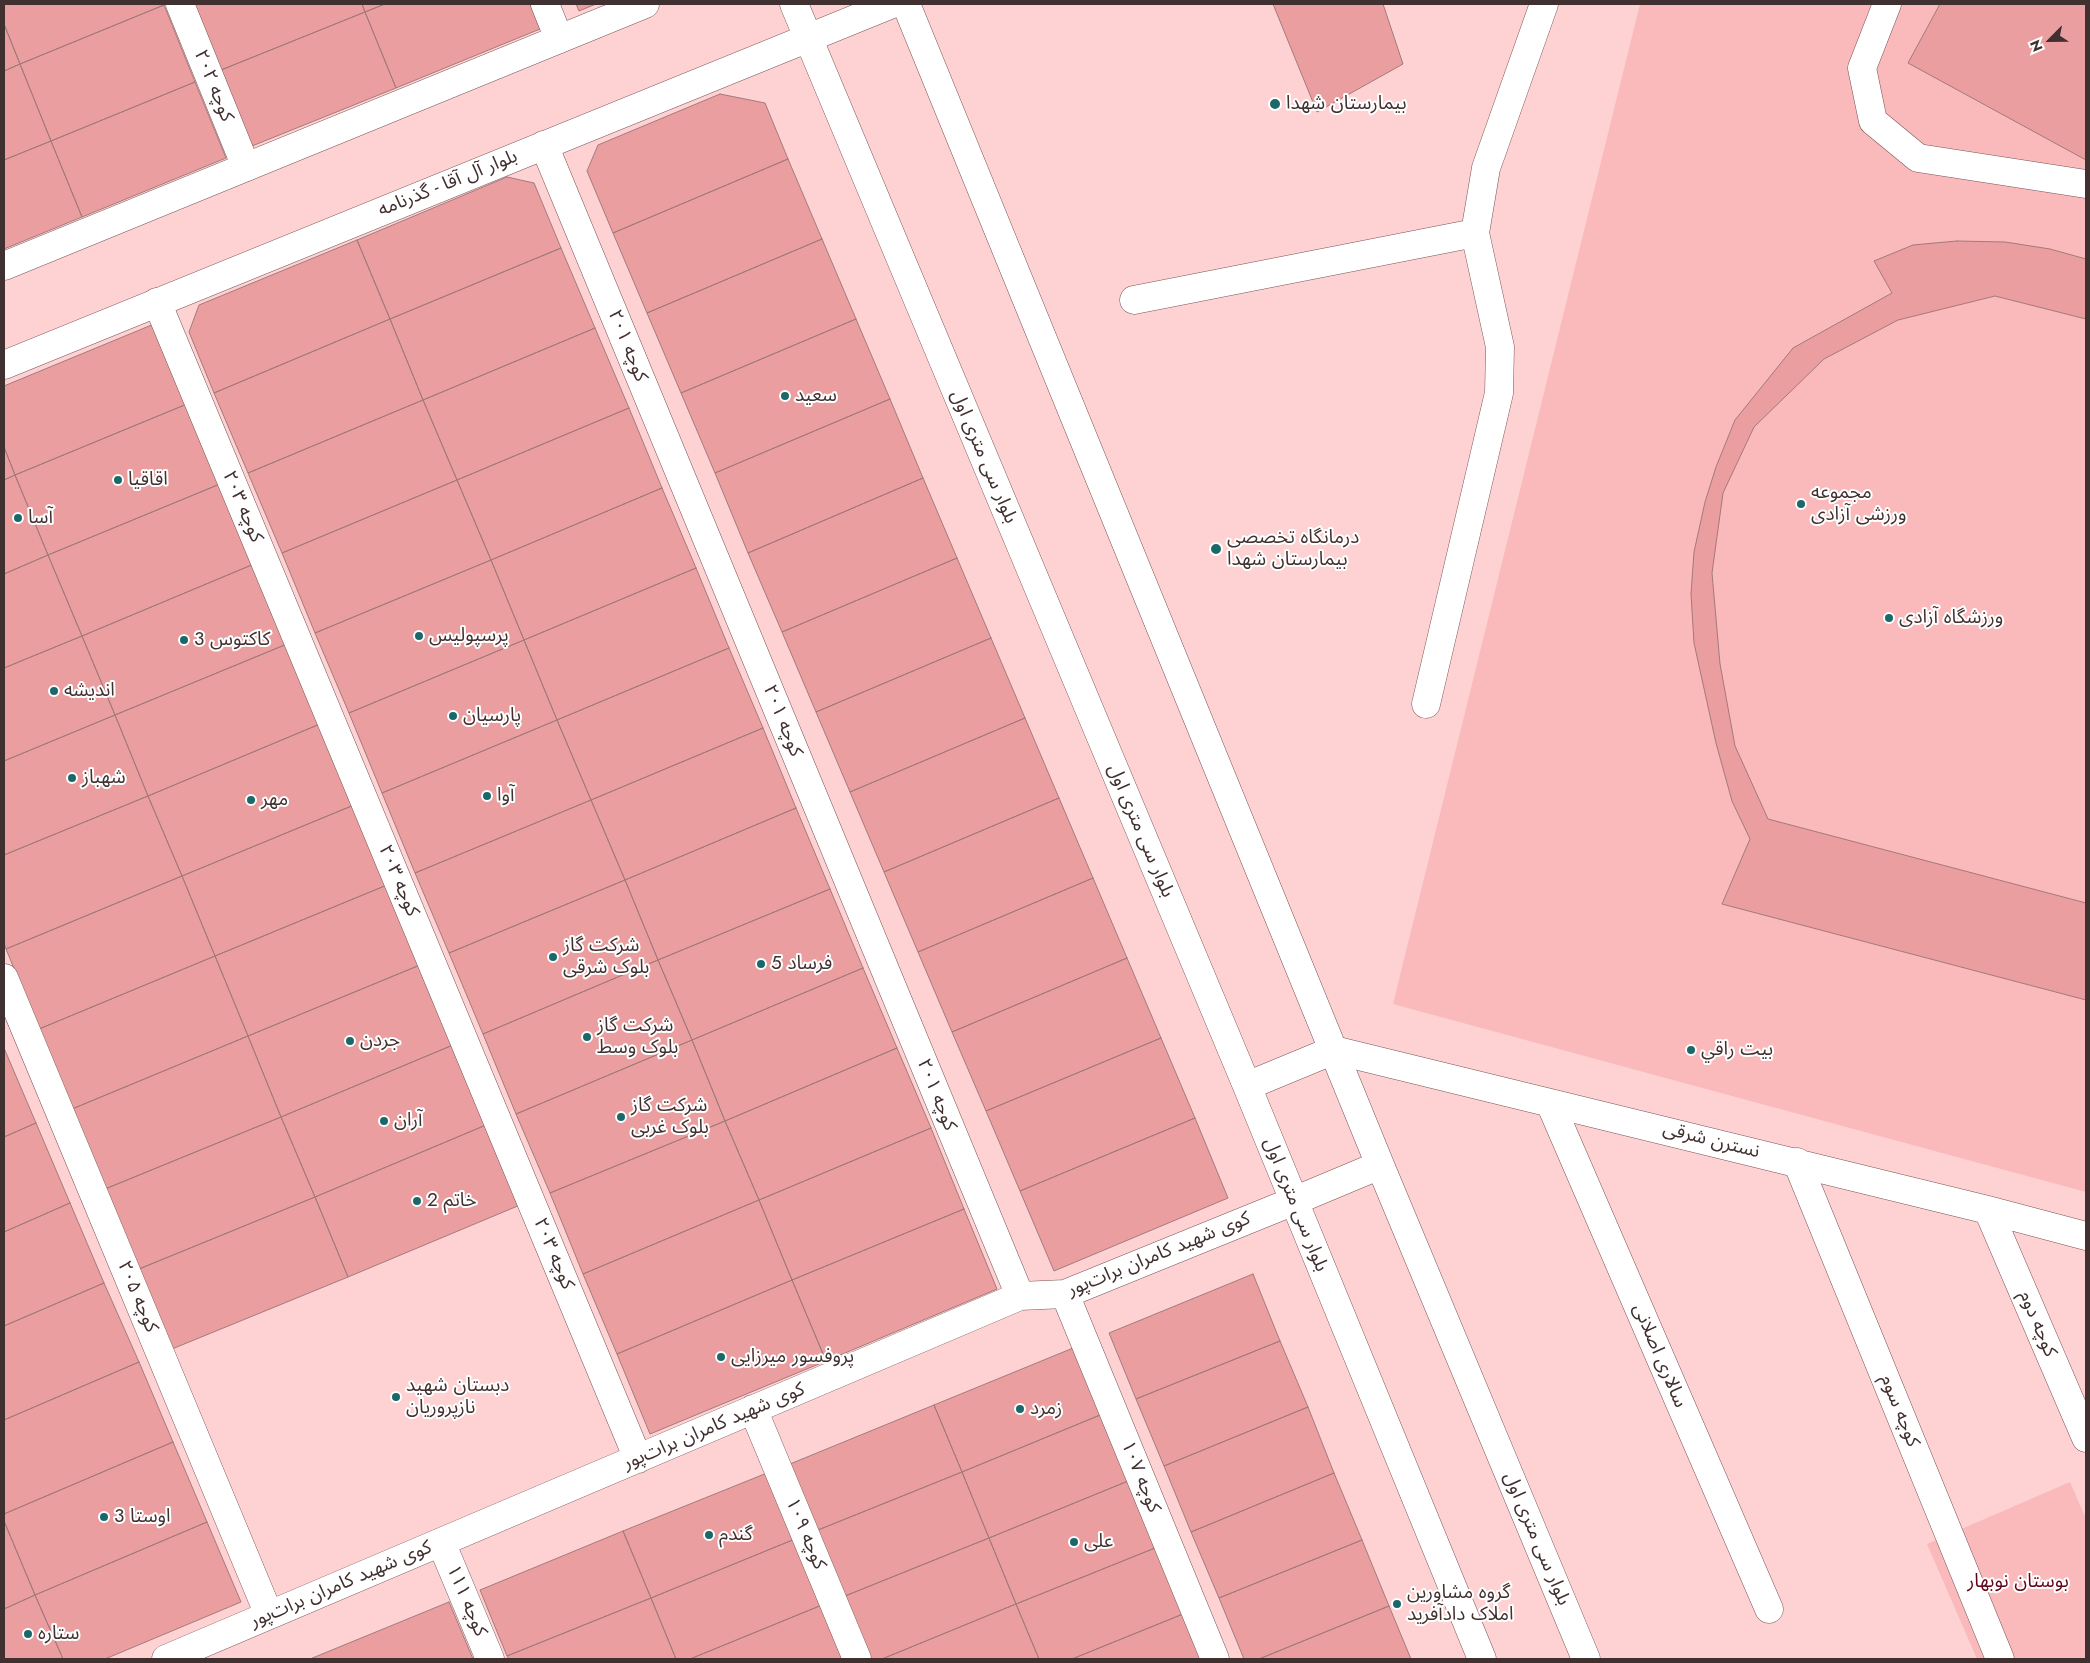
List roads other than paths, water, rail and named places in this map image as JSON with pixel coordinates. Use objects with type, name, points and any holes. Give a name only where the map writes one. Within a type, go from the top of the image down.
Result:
[{"type":"street","name":"کوچه ۲۰۲","points":[[180,4],[246,167]]},
{"type":"street","points":[[545,4],[559,39]]},
{"type":"street","points":[[4,266],[645,4]]},
{"type":"street","name":"بلوار سی متری اول","points":[[794,4],[1247,1086],[1482,1659]]},
{"type":"street","name":"بلوار آل آقا - گذرنامه","points":[[4,365],[892,4]]},
{"type":"street","name":"بلوار سی متری اول","points":[[906,4],[1380,1165],[1586,1659]]},
{"type":"street","points":[[1426,704],[1498,393],[1500,347],[1475,233],[1486,168],[1544,4]]},
{"type":"street","points":[[1887,4],[1862,68],[1873,121],[1918,158],[2086,184]]},
{"type":"street","name":"کوچه ۲۰۱","points":[[544,145],[1020,1296]]},
{"type":"street","points":[[1134,300],[1475,233]]},
{"type":"street","name":"کوچه ۲۰۳","points":[[157,302],[638,1459]]},
{"type":"street","name":"کوچه ۲۰۵","points":[[4,978],[270,1615]]},
{"type":"street","points":[[1247,1086],[1334,1050]]},
{"type":"street","name":"نسترن شرقی","points":[[1334,1050],[1797,1162],[2086,1236]]},
{"type":"street","name":"سالاری اصلانی","points":[[1550,1103],[1769,1609]]},
{"type":"street","name":"کوچه سوم","points":[[1797,1162],[2000,1659]]},
{"type":"street","name":"کوی شهید کامران برات‌پور","points":[[166,1659],[1020,1296],[1065,1294],[1380,1165]]},
{"type":"street","name":"کوچه دوم","points":[[1988,1210],[2086,1438]]},
{"type":"street","name":"کوچه ۱۰۷","points":[[1065,1294],[1215,1659]]},
{"type":"street","name":"کوچه ۱۰۹","points":[[753,1410],[857,1659]]},
{"type":"street","name":"کوچه ۱۱۱","points":[[441,1542],[490,1659]]},
{"type":"place","name":"بیمارستان شهدا","points":[[1275,104]]},
{"type":"place","name":"سعید","points":[[785,396]]},
{"type":"place","name":"اقاقیا","points":[[118,480]]},
{"type":"place","name":"مجموعه ورزشی آزادی","points":[[1801,504]]},
{"type":"place","name":"آسا","points":[[18,518]]},
{"type":"place","name":"درمانگاه تخصصی بیمارستان شهدا","points":[[1216,549]]},
{"type":"place","name":"ورزشگاه آزادی","points":[[1889,618]]},
{"type":"place","name":"پرسپولیس","points":[[419,636]]},
{"type":"place","name":"کاکتوس 3","points":[[184,640]]},
{"type":"place","name":"اندیشه","points":[[54,691]]},
{"type":"place","name":"پارسیان","points":[[453,716]]},
{"type":"place","name":"شهباز","points":[[72,778]]},
{"type":"place","name":"آوا","points":[[487,796]]},
{"type":"place","name":"مهر","points":[[251,800]]},
{"type":"place","name":"شرکت گاز بلوک شرقی","points":[[553,957]]},
{"type":"place","name":"فرساد 5","points":[[761,964]]},
{"type":"place","name":"شرکت گاز بلوک وسط","points":[[587,1037]]},
{"type":"place","name":"جردن","points":[[350,1041]]},
{"type":"place","name":"بيت راقي","points":[[1691,1050]]},
{"type":"place","name":"شرکت گاز بلوک غربی","points":[[621,1117]]},
{"type":"place","name":"آران","points":[[384,1121]]},
{"type":"place","name":"خاتم 2","points":[[417,1201]]},
{"type":"place","name":"پروفسور میرزایی","points":[[721,1357]]},
{"type":"place","name":"دبستان شهید نازپروریان","points":[[396,1397]]},
{"type":"place","name":"زمرد","points":[[1020,1409]]},
{"type":"place","name":"اوستا 3","points":[[104,1517]]},
{"type":"place","name":"گندم","points":[[709,1535]]},
{"type":"place","name":"علی","points":[[1074,1542]]},
{"type":"place","name":"گروه مشاورین املاک دادآفرید","points":[[1397,1604]]},
{"type":"place","name":"ستاره","points":[[28,1634]]},
{"type":"park label","name":"بوستان نوبهار","points":[[2018,1582]]}]
